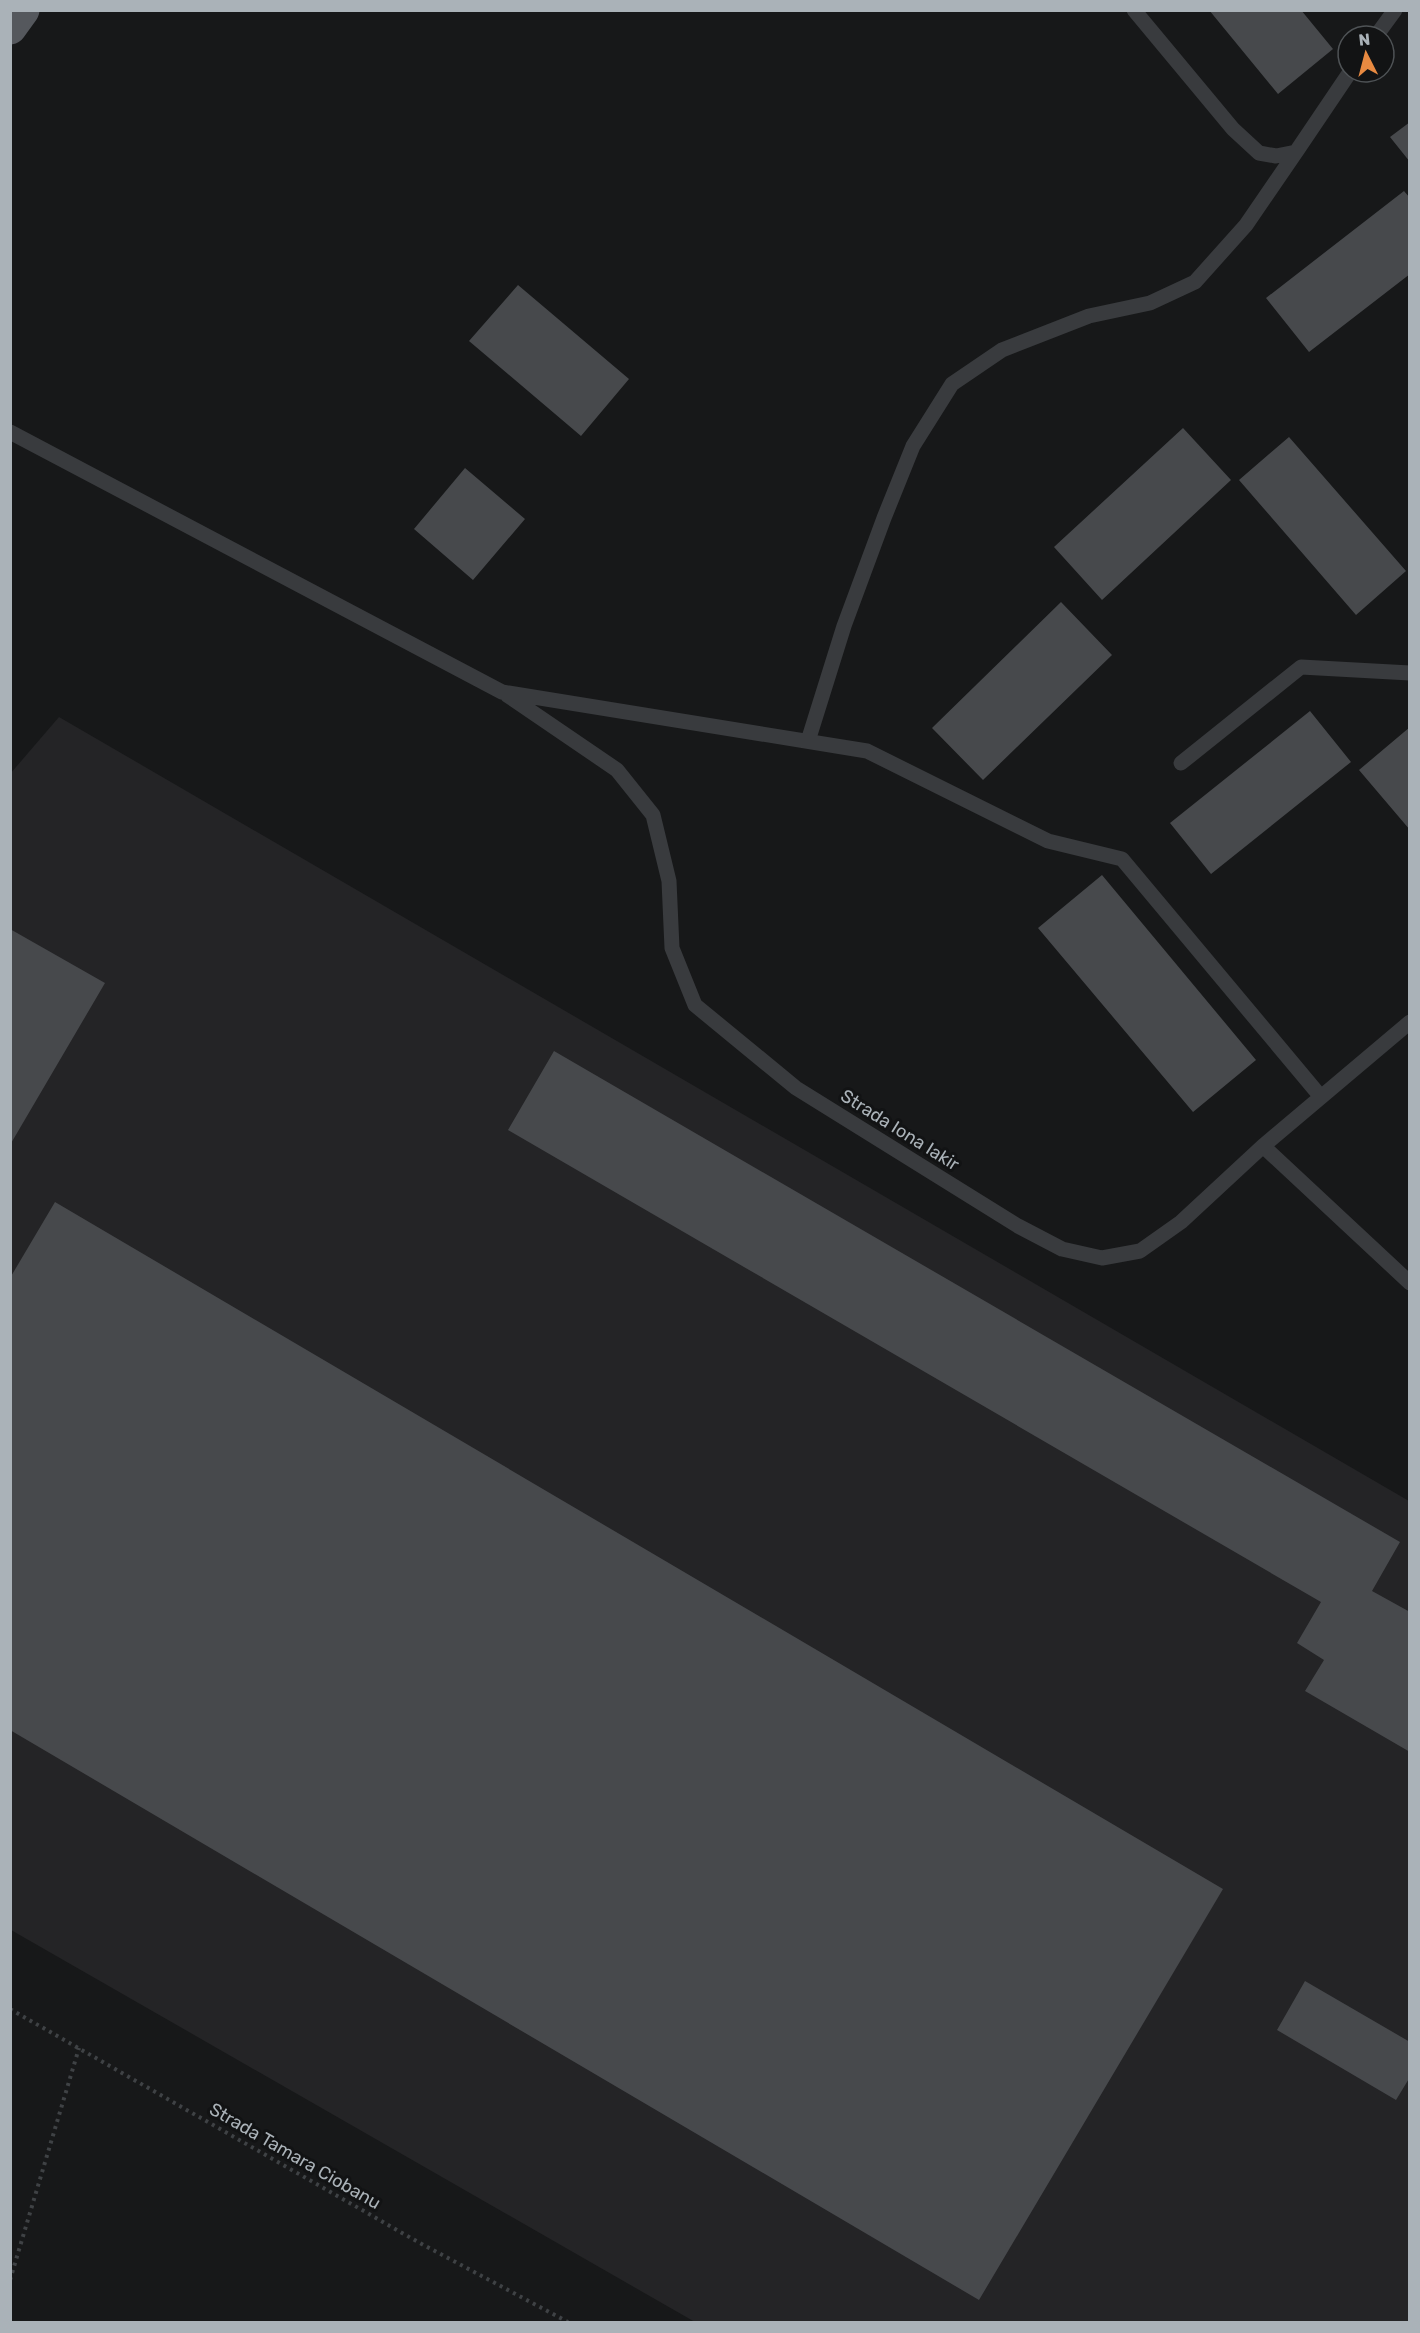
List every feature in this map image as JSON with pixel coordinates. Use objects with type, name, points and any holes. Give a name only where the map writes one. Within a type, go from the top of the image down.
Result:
[{"type":"main road","points":[[10,28],[23,10]]},
{"type":"lane","points":[[1134,10],[1233,129],[1259,153],[1276,156],[1296,152]]},
{"type":"lane","points":[[1385,24],[1395,10]]},
{"type":"lane","points":[[808,741],[844,626],[896,487],[913,446],[952,384],[1002,350],[1089,316],[1150,303],[1195,282],[1246,225],[1342,84]]},
{"type":"lane","points":[[10,432],[502,692],[867,751],[1048,841],[1122,859],[1321,1097]]},
{"type":"lane","points":[[1181,763],[1301,667],[1410,673]]},
{"type":"lane","name":"Strada Iona Iakir","points":[[502,692],[617,770],[653,815],[669,881],[672,948],[695,1005],[796,1088],[1018,1226],[1062,1249],[1102,1258],[1140,1251],[1181,1222],[1263,1146],[1410,1022]]},
{"type":"lane","points":[[1263,1146],[1410,1283]]},
{"type":"path","name":"Strada Tamara Ciobanu","points":[[10,2009],[418,2242],[568,2322]]},
{"type":"path","points":[[10,2280],[79,2048]]},
{"type":"shaded area","points":[[59,717],[1409,1501],[1409,2322],[695,2322],[11,1930],[10,774]]},
{"type":"building","points":[[1209,10],[1301,10],[1333,49],[1278,94]]},
{"type":"building","points":[[1410,122],[1410,162],[1390,137]]},
{"type":"building","points":[[1404,191],[1410,198],[1410,274],[1309,352],[1266,298]]},
{"type":"building","points":[[518,285],[629,379],[581,436],[469,341]]},
{"type":"building","points":[[1183,428],[1231,480],[1102,600],[1054,547]]},
{"type":"building","points":[[1289,437],[1406,571],[1356,615],[1239,480]]},
{"type":"building","points":[[465,468],[525,519],[473,580],[414,529]]},
{"type":"building","points":[[1061,602],[1112,655],[983,780],[932,728]]},
{"type":"building","points":[[1310,711],[1351,762],[1211,874],[1170,823]]},
{"type":"building","points":[[1410,727],[1410,830],[1359,770]]},
{"type":"building","points":[[1102,875],[1256,1060],[1193,1112],[1038,928]]},
{"type":"building","points":[[10,929],[105,983],[10,1145]]},
{"type":"building","points":[[554,1051],[1400,1542],[1372,1591],[1410,1612],[1410,1752],[1305,1691],[1324,1660],[1297,1643],[1321,1602],[508,1130]]},
{"type":"building","points":[[55,1202],[1223,1889],[979,2300],[10,1730],[10,1278]]},
{"type":"building","points":[[1305,1981],[1410,2042],[1410,2077],[1396,2100],[1277,2030]]}]
